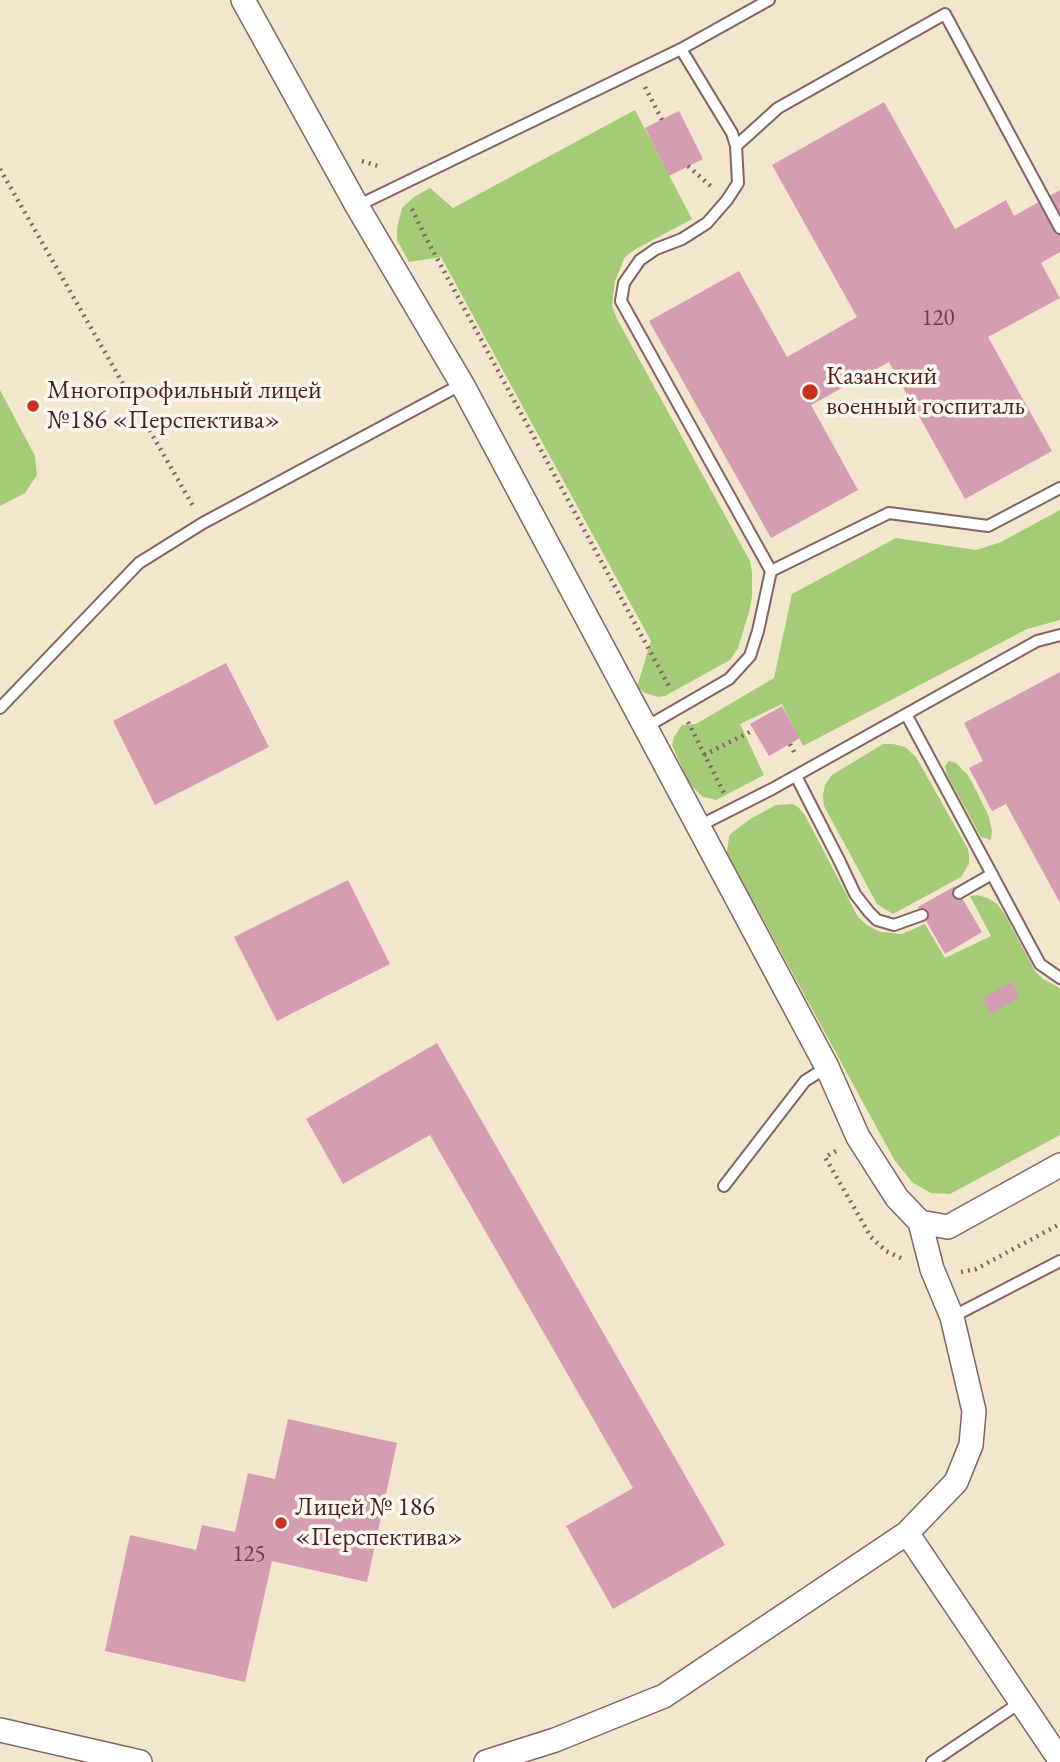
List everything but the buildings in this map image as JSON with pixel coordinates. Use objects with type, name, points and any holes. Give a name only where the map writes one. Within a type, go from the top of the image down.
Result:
[{"type":"street","points":[[243,0],[358,206],[462,384],[827,1067],[858,1137],[897,1198],[920,1222],[932,1269],[952,1317],[974,1411],[971,1445],[956,1482],[907,1533],[664,1696],[555,1740],[486,1762]]},
{"type":"street","points":[[920,1222],[948,1227],[1060,1165]]},
{"type":"street","points":[[907,1533],[1060,1760]]},
{"type":"street","points":[[0,1730],[140,1762]]},
{"type":"lane","points":[[358,206],[681,49],[769,0]]},
{"type":"lane","points":[[736,146],[778,108],[945,14],[1060,228]]},
{"type":"lane","points":[[646,727],[729,679],[750,656],[771,571],[621,300],[624,283],[640,260],[707,223],[738,183],[736,146],[732,133],[681,49]]},
{"type":"lane","points":[[0,708],[139,563],[203,523],[462,384]]},
{"type":"lane","points":[[771,571],[889,513],[988,526],[1060,488]]},
{"type":"lane","points":[[699,827],[1037,641],[1060,635]]},
{"type":"lane","points":[[906,714],[1040,964],[1060,978]]},
{"type":"lane","points":[[796,776],[855,894],[869,912],[877,920],[894,925],[922,915]]},
{"type":"lane","points":[[959,893],[992,874]]},
{"type":"lane","points":[[724,1186],[805,1082],[827,1067]]},
{"type":"lane","points":[[952,1317],[1060,1261]]},
{"type":"lane","points":[[932,1762],[1021,1702]]},
{"type":"path","points":[[636,71],[662,120]]},
{"type":"path","points":[[688,166],[727,200]]},
{"type":"path","points":[[0,169],[203,523]]},
{"type":"path","points":[[704,755],[754,730]]},
{"type":"green space","points":[[635,110],[692,219],[625,257],[615,281],[612,306],[750,561],[752,573],[749,612],[738,648],[730,660],[665,696],[658,697],[637,687],[651,641],[441,257],[409,262],[397,240],[402,208],[430,188],[453,208]]},
{"type":"green space","points":[[0,390],[35,456],[37,475],[25,493],[0,506]]},
{"type":"green space","points":[[1060,510],[1060,620],[1027,629],[803,746],[782,704],[740,724],[764,775],[716,800],[703,797],[690,785],[672,745],[674,737],[682,725],[696,724],[774,678],[792,594],[896,538],[976,550],[1001,542]]},
{"type":"green space","points":[[883,744],[905,747],[916,757],[968,849],[969,856],[969,864],[961,877],[893,914],[877,904],[824,806],[823,795],[825,785],[832,775]]},
{"type":"green space","points":[[949,761],[956,763],[967,774],[975,788],[989,817],[991,840],[981,837],[947,775],[945,766]]},
{"type":"green space","points":[[792,804],[805,815],[858,917],[868,926],[881,932],[902,934],[925,924],[945,958],[991,936],[970,896],[988,898],[997,904],[1035,971],[1043,979],[1060,988],[1060,1135],[950,1194],[931,1193],[913,1183],[895,1161],[727,853],[729,836],[734,831],[776,805]]},
{"type":"place","name":"Казанский военный госпиталь","points":[[810,392]]},
{"type":"place","name":"Многопрофильный лицей №186 «Перспектива»","points":[[33,406]]},
{"type":"place","name":"Лицей № 186 «Перспектива»","points":[[281,1523]]}]
